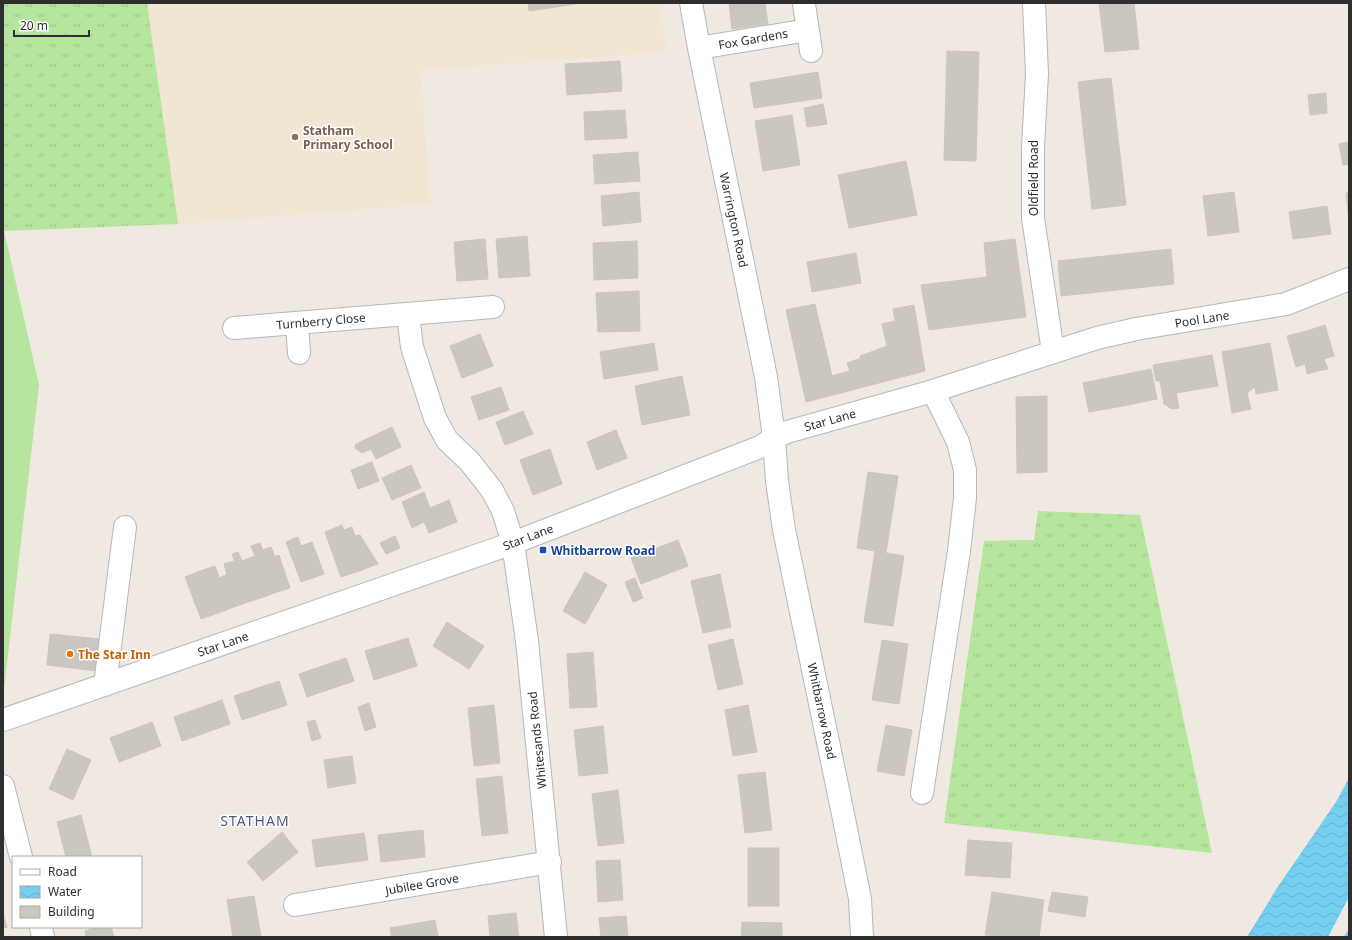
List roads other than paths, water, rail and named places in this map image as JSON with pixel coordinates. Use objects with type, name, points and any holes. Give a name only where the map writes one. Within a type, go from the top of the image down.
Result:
[{"type":"street","name":"Warrington Road","points":[[691,3],[766,378],[774,438]]},
{"type":"street","name":"Oldfield Road","points":[[1034,3],[1037,74],[1033,147],[1033,218],[1052,352]]},
{"type":"street","name":"Fox Gardens","points":[[699,48],[810,40],[804,4]]},
{"type":"street","name":"Pool Lane","points":[[1052,352],[1097,338],[1136,329],[1286,304],[1349,279]]},
{"type":"street","name":"Turnberry Close","points":[[234,328],[494,307]]},
{"type":"street","points":[[408,314],[412,347],[436,418],[447,440],[470,462],[492,490],[503,511],[513,543]]},
{"type":"street","points":[[297,323],[299,353]]},
{"type":"street","name":"Star Lane","points":[[3,720],[513,543],[760,447],[787,432],[933,391],[1052,352]]},
{"type":"street","points":[[922,794],[959,551],[965,498],[965,470],[958,442],[933,391]]},
{"type":"street","name":"Whitbarrow Road","points":[[774,438],[776,481],[784,530],[860,899],[862,937]]},
{"type":"street","points":[[105,685],[126,526]]},
{"type":"street","name":"Whitesands Road","points":[[513,543],[528,641],[556,937]]},
{"type":"street","points":[[3,786],[21,856]]},
{"type":"street","name":"Jubilee Grove","points":[[294,905],[550,862]]},
{"type":"water","points":[[1349,778],[1349,897],[1328,937],[1247,937],[1277,888],[1336,802]]},
{"type":"place","name":"Statham Primary School","points":[[295,137]]},
{"type":"place","name":"Whitbarrow Road","points":[[543,550]]},
{"type":"place","name":"The Star Inn","points":[[70,654]]},
{"type":"district","name":"STATHAM","points":[[255,820]]}]
